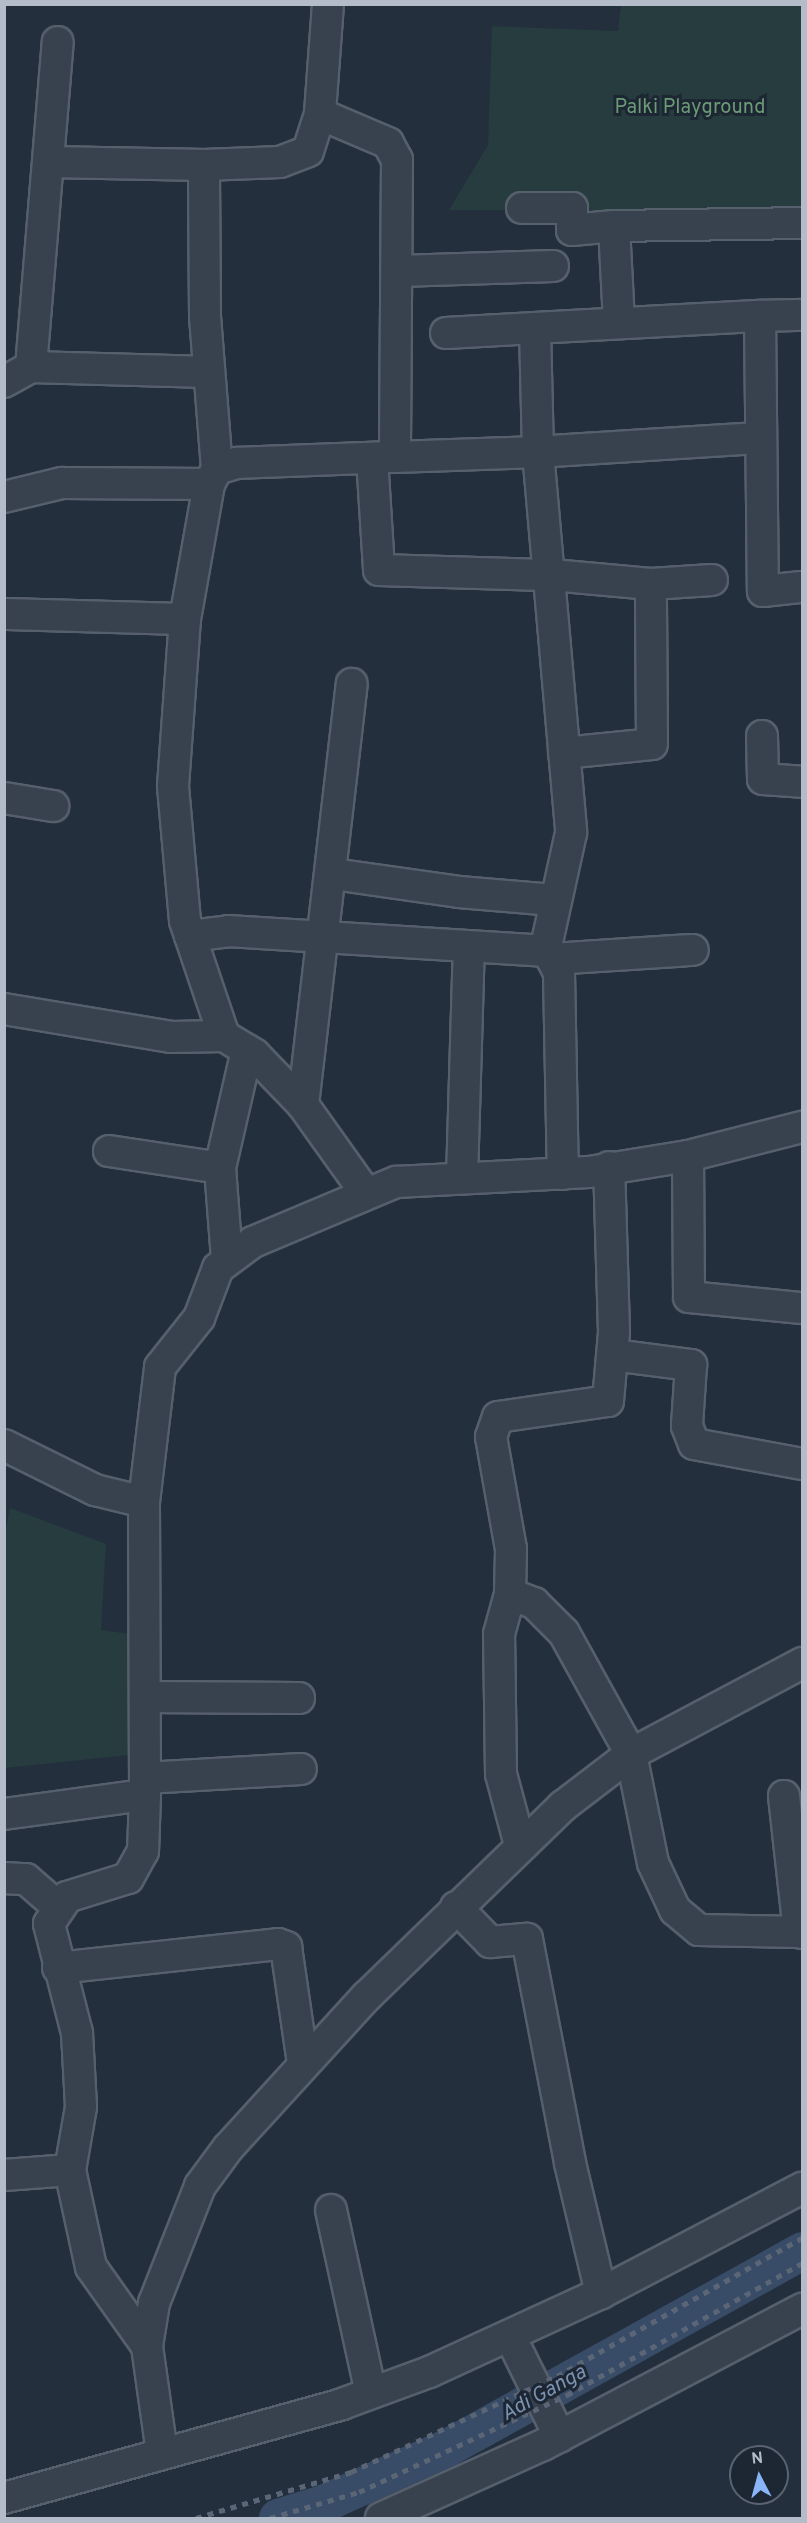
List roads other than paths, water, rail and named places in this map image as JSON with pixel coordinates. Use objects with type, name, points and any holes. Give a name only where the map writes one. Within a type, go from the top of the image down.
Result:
[{"type":"street","points":[[51,162],[204,165],[280,162],[308,151],[320,114],[328,4]]},
{"type":"street","points":[[31,367],[51,162],[58,42]]},
{"type":"street","points":[[320,114],[394,148],[399,271],[383,457],[379,570],[552,574],[651,584],[712,580]]},
{"type":"street","points":[[204,165],[208,372],[213,477],[185,619],[174,786],[177,860],[190,936],[236,1043],[303,1105],[365,1192]]},
{"type":"street","points":[[522,208],[572,208],[572,230],[614,226],[802,223]]},
{"type":"street","points":[[614,226],[619,322]]},
{"type":"street","points":[[399,271],[553,266]]},
{"type":"street","points":[[446,333],[619,322],[802,315]]},
{"type":"street","points":[[760,316],[759,438],[763,591],[802,587]]},
{"type":"street","points":[[535,328],[538,452],[552,574],[571,833],[554,900],[549,955],[559,973],[563,1174]]},
{"type":"street","points":[[4,382],[31,367],[208,372]]},
{"type":"street","points":[[4,497],[62,483],[213,477],[237,463],[538,452],[759,438]]},
{"type":"street","points":[[564,753],[652,744],[651,584]]},
{"type":"street","points":[[4,614],[185,619]]},
{"type":"street","points":[[303,1105],[333,874],[352,684]]},
{"type":"street","points":[[762,736],[763,778],[802,782]]},
{"type":"street","points":[[4,798],[53,807]]},
{"type":"street","points":[[333,874],[459,892],[554,900]]},
{"type":"street","points":[[190,936],[228,931],[549,955],[693,950]]},
{"type":"street","points":[[462,1178],[469,948]]},
{"type":"street","points":[[4,1009],[171,1037],[236,1043]]},
{"type":"street","points":[[227,1259],[220,1168],[236,1043]]},
{"type":"street","points":[[147,2346],[91,2267],[70,2170],[81,2107],[77,2033],[58,1968],[49,1924],[57,1906],[84,1890],[128,1878],[143,1851],[145,1787],[144,1502],[160,1367],[193,1328],[214,1274],[227,1259],[253,1242],[365,1192],[396,1182],[563,1174],[688,1156],[802,1127]]},
{"type":"street","points":[[109,1151],[220,1168]]},
{"type":"street","points":[[688,1156],[689,1297],[802,1308]]},
{"type":"street","points":[[520,1845],[504,1798],[497,1703],[500,1634],[510,1594],[511,1549],[491,1437],[494,1423],[509,1414],[608,1401],[613,1355],[609,1167]]},
{"type":"street","points":[[613,1355],[691,1365],[687,1426],[694,1444],[802,1464]]},
{"type":"street","points":[[4,1445],[95,1490],[144,1502]]},
{"type":"street","points":[[510,1594],[534,1603],[564,1633],[631,1754],[653,1863],[681,1917],[699,1930],[717,1933],[801,1932],[784,1796]]},
{"type":"street","points":[[162,2453],[147,2346],[154,2303],[200,2186],[303,2063],[520,1845],[631,1754],[802,1664]]},
{"type":"street","points":[[145,1697],[299,1698]]},
{"type":"street","points":[[4,1814],[145,1787],[301,1770]]},
{"type":"street","points":[[4,1878],[26,1879],[57,1906]]},
{"type":"street","points":[[456,1907],[490,1942],[527,1939],[570,2163],[601,2293]]},
{"type":"street","points":[[58,1968],[278,1944],[286,1947],[303,2063]]},
{"type":"street","points":[[4,2175],[70,2170]]},
{"type":"street","points":[[4,2498],[371,2392],[511,2338],[802,2188]]},
{"type":"street","points":[[331,2210],[371,2392]]},
{"type":"street","points":[[381,2518],[560,2437],[802,2309]]},
{"type":"street","points":[[511,2338],[560,2437]]},
{"type":"waterway","name":"Adi Ganga","points":[[278,2518],[323,2504],[449,2447],[802,2251]]},
{"type":"railway","points":[[196,2518],[351,2472],[557,2376],[802,2238]]},
{"type":"railway","points":[[270,2518],[359,2492],[567,2395],[802,2263]]},
{"type":"park label","name":"Palki Playground","points":[[690,108]]}]
